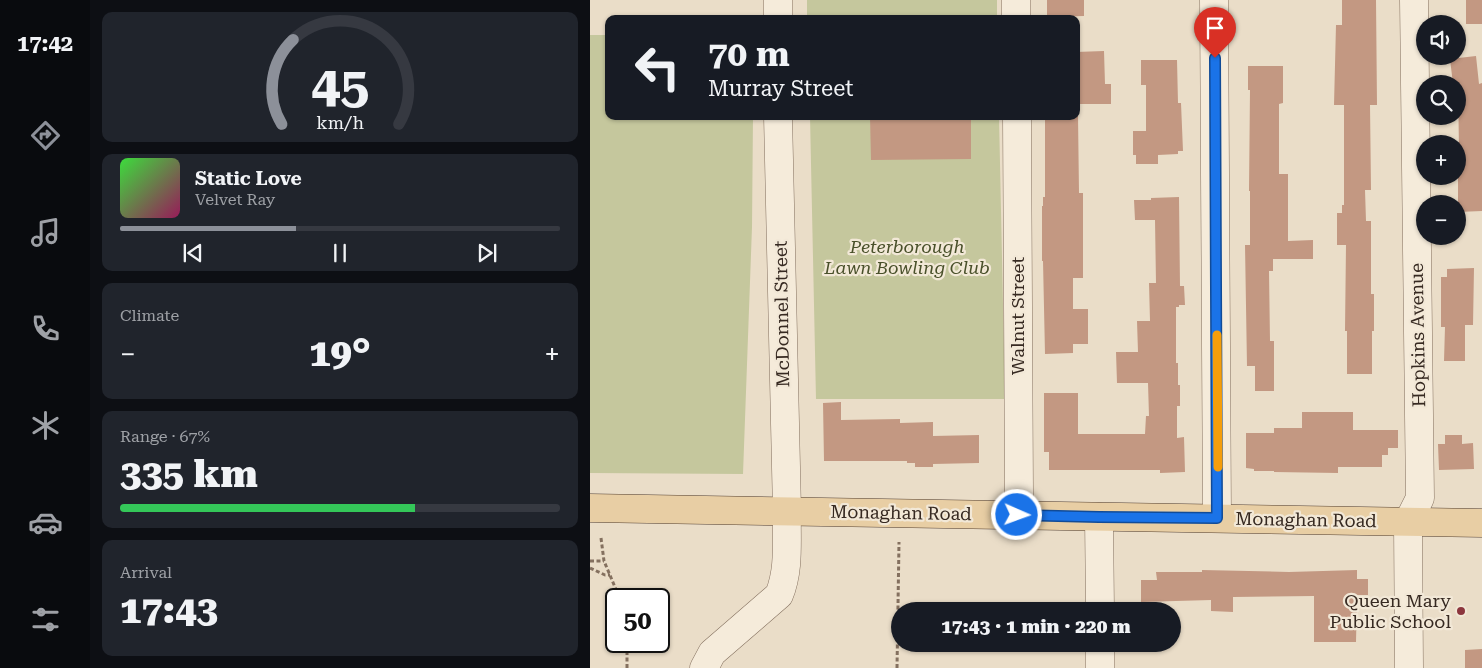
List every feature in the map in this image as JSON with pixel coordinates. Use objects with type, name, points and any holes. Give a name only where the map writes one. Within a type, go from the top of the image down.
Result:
[{"type":"main road","name":"Monaghan Road","points":[[590,508],[1482,523]]},
{"type":"street","points":[[778,0],[778,15]]},
{"type":"street","points":[[1016,0],[1016,15]]},
{"type":"street","points":[[1214,0],[1217,518]]},
{"type":"street","name":"Hopkins Avenue","points":[[1409,668],[1408,522],[1420,498],[1414,0]]},
{"type":"street","name":"McDonnel Street","points":[[704,668],[712,653],[779,595],[785,582],[787,565],[787,511],[778,120]]},
{"type":"street","name":"Walnut Street","points":[[1017,120],[1019,484],[1017,515]]},
{"type":"street","points":[[1099,517],[1100,602]]},
{"type":"street","points":[[1100,652],[1100,668]]},
{"type":"path","points":[[601,538],[604,561],[615,588]]},
{"type":"path","points":[[897,668],[899,542]]},
{"type":"path","points":[[590,561],[604,561]]},
{"type":"path","points":[[590,568],[605,575],[610,575]]},
{"type":"path","points":[[627,653],[627,668]]},
{"type":"green space","points":[[807,0],[997,0],[997,15],[807,15]]},
{"type":"green space","points":[[590,35],[605,35],[605,120],[753,120],[752,227],[743,474],[590,473]]},
{"type":"green space","name":"Peterborough Lawn Bowling Club","points":[[810,120],[999,120],[1005,399],[816,399]]},
{"type":"building","points":[[1047,0],[1084,0],[1084,16],[1047,15]]},
{"type":"building","points":[[1342,0],[1376,0],[1377,105],[1370,105],[1371,190],[1365,190],[1366,221],[1371,221],[1371,294],[1374,294],[1372,374],[1347,374],[1347,331],[1345,331],[1346,245],[1337,245],[1337,213],[1342,213],[1342,205],[1344,205],[1344,105],[1334,105],[1336,25],[1342,25]]},
{"type":"building","points":[[1466,0],[1482,0],[1482,24],[1466,24]]},
{"type":"building","points":[[1104,51],[1105,84],[1111,84],[1111,104],[1080,104],[1080,52]]},
{"type":"building","points":[[1476,56],[1479,84],[1482,83],[1482,211],[1466,212],[1466,195],[1458,195],[1458,185],[1466,185],[1466,135],[1459,135],[1459,125],[1466,125],[1466,75],[1452,75],[1451,65],[1466,65],[1466,57]]},
{"type":"building","points":[[1141,60],[1177,60],[1178,103],[1181,103],[1183,151],[1178,151],[1178,154],[1158,155],[1158,164],[1136,164],[1136,155],[1133,155],[1133,131],[1146,131],[1146,85],[1141,85]]},
{"type":"building","points":[[1248,66],[1283,66],[1283,103],[1279,104],[1279,174],[1288,174],[1288,241],[1313,240],[1313,259],[1273,259],[1273,271],[1269,271],[1270,341],[1274,341],[1274,391],[1255,391],[1255,366],[1247,366],[1245,245],[1250,245],[1250,90],[1248,90]]},
{"type":"building","points":[[870,120],[971,120],[971,159],[871,160]]},
{"type":"building","points":[[1045,120],[1078,120],[1079,193],[1083,193],[1083,278],[1073,278],[1073,309],[1088,309],[1088,344],[1073,344],[1073,353],[1045,354],[1042,206],[1043,197],[1045,197]]},
{"type":"building","points":[[1179,197],[1180,286],[1184,286],[1185,305],[1176,307],[1176,363],[1178,363],[1178,385],[1180,385],[1180,406],[1177,406],[1177,438],[1184,437],[1185,472],[1160,473],[1160,470],[1049,470],[1049,452],[1044,452],[1044,393],[1078,393],[1078,434],[1145,434],[1146,416],[1149,416],[1148,383],[1117,383],[1116,352],[1138,352],[1137,321],[1150,321],[1149,283],[1156,283],[1155,220],[1135,220],[1134,200]]},
{"type":"building","points":[[1474,268],[1473,325],[1465,325],[1465,361],[1444,361],[1445,327],[1441,327],[1441,277],[1447,277],[1447,269]]},
{"type":"building","points":[[841,402],[841,420],[900,419],[900,423],[933,422],[933,436],[979,435],[979,463],[933,464],[933,467],[915,467],[915,463],[907,463],[907,461],[824,461],[823,403]]},
{"type":"building","points":[[1302,412],[1353,412],[1353,430],[1398,430],[1398,448],[1388,448],[1388,455],[1382,455],[1382,467],[1338,467],[1338,473],[1254,471],[1254,469],[1246,468],[1246,433],[1274,433],[1274,428],[1302,428]]},
{"type":"building","points":[[1445,435],[1462,435],[1462,444],[1473,443],[1474,469],[1439,470],[1438,444],[1445,444]]},
{"type":"building","points":[[1202,570],[1289,572],[1357,570],[1357,579],[1368,579],[1368,595],[1357,595],[1356,642],[1314,642],[1314,596],[1233,597],[1233,612],[1211,611],[1211,600],[1141,602],[1141,580],[1157,580],[1156,572],[1202,572]]},
{"type":"building","points":[[1482,649],[1482,668],[1465,668],[1465,650]]},
{"type":"slow traffic","points":[[1217,335],[1218,467]]},
{"type":"place","name":"Queen Mary Public School","points":[[1461,611]]},
{"type":"route","points":[[1017,515],[1217,518],[1215,58]]}]
